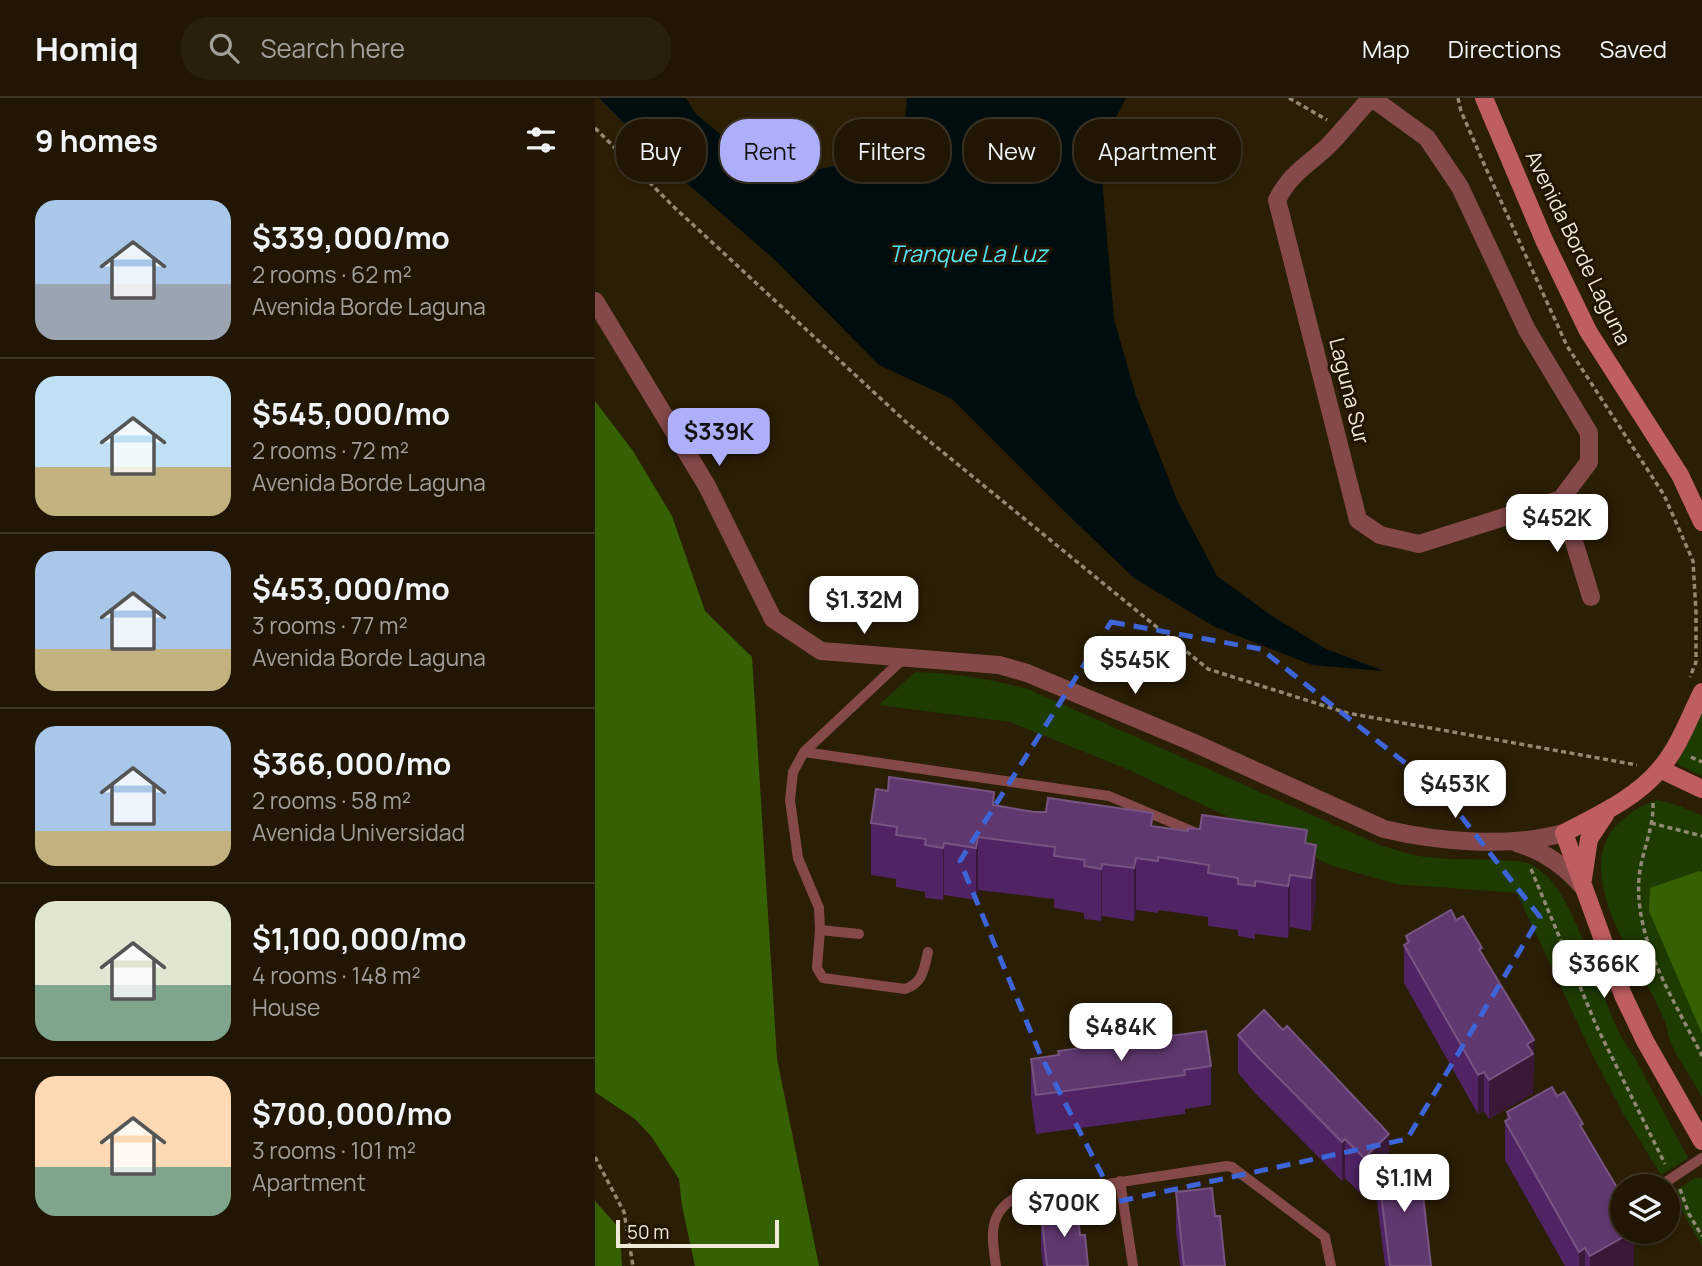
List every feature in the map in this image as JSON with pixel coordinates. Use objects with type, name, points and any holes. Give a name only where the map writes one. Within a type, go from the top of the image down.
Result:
[{"type":"street","name":"Laguna Sur","points":[[1371,98],[1427,138],[1460,187],[1527,330],[1589,433],[1589,462],[1561,499],[1419,544],[1380,536],[1358,520],[1277,200],[1298,170],[1328,146],[1371,98]]},
{"type":"street","name":"Avenida Borde Laguna","points":[[1484,98],[1544,240],[1588,331],[1680,475],[1702,522]]},
{"type":"street","points":[[595,302],[707,486],[773,619],[821,651],[999,666],[1045,679],[1384,829],[1417,837],[1472,841],[1514,842],[1539,839],[1564,833],[1609,810],[1647,783],[1675,749],[1695,688]]},
{"type":"street","points":[[1561,499],[1591,597]]},
{"type":"street","points":[[1660,769],[1702,789]]},
{"type":"street","points":[[1582,886],[1590,839],[1609,810]]},
{"type":"street","points":[[1564,833],[1623,995],[1645,1041],[1702,1141]]},
{"type":"street","points":[[1514,842],[1555,860],[1582,886]]},
{"type":"lane","points":[[903,659],[804,752],[793,772],[790,800],[798,858],[819,908],[817,968],[823,978],[905,989],[921,979],[928,952]]},
{"type":"lane","points":[[804,752],[1109,796],[1192,831]]},
{"type":"lane","points":[[820,930],[859,934]]},
{"type":"lane","points":[[1678,1174],[1702,1158]]},
{"type":"lane","points":[[996,1266],[993,1226],[1005,1204],[1015,1198],[1232,1167],[1325,1237],[1331,1266]]},
{"type":"lane","points":[[1121,1181],[1133,1266]]},
{"type":"path","points":[[1289,98],[1343,130]]},
{"type":"path","points":[[1458,98],[1484,164],[1567,346],[1664,495],[1693,561],[1696,612],[1695,688]]},
{"type":"path","points":[[595,128],[675,208],[906,422],[1208,669],[1347,713],[1660,769]]},
{"type":"path","points":[[1647,783],[1653,806],[1650,839],[1639,876],[1639,910],[1654,958],[1702,1056]]},
{"type":"path","points":[[1651,823],[1702,836]]},
{"type":"path","points":[[1514,842],[1596,1025],[1671,1174]]},
{"type":"path","points":[[595,1157],[624,1212],[633,1266]]},
{"type":"path","points":[[1680,1191],[1702,1236]]},
{"type":"highlighted area","points":[[1111,622],[1261,649],[1442,792],[1540,917],[1407,1139],[1116,1202],[1040,1054],[960,861]]},
{"type":"green space","points":[[595,401],[633,451],[672,516],[705,611],[752,657],[777,1059],[819,1266],[695,1266],[679,1179],[651,1136],[635,1119],[595,1092]]},
{"type":"green space","points":[[915,672],[1000,682],[1028,689],[1382,846],[1445,859],[1524,862],[1543,873],[1560,892],[1574,918],[1621,1036],[1688,1158],[1660,1174],[1624,1115],[1592,1054],[1517,893],[1396,884],[1330,865],[1129,770],[1010,722],[879,705]]},
{"type":"green space","points":[[1702,710],[1702,776],[1677,762]]},
{"type":"green space","points":[[1658,800],[1702,816],[1702,1097],[1673,1048],[1659,1009],[1625,945],[1607,901],[1602,878],[1602,857],[1608,838],[1629,814]]},
{"type":"green space","points":[[1702,872],[1702,1034],[1649,911],[1650,888]]},
{"type":"green space","points":[[1695,1178],[1702,1178],[1702,1246],[1680,1207],[1680,1188]]},
{"type":"green space","points":[[595,1201],[620,1229],[622,1266],[595,1266]]},
{"type":"water","name":"Tranque La Luz","points":[[599,98],[686,98],[702,119],[620,119]]},
{"type":"water","name":"Tranque La Luz","points":[[907,98],[1126,98],[1115,119],[1074,119],[1074,182],[1102,182],[1114,319],[1136,396],[1177,500],[1217,576],[1272,616],[1326,649],[1384,671],[1312,665],[1215,627],[1134,578],[952,399],[879,365],[776,261],[685,182],[706,182],[706,122],[720,134],[720,182],[820,182],[820,169],[834,166],[834,182],[950,182],[950,119],[905,119]]},
{"type":"building","points":[[889,777],[994,792],[993,805],[1034,812],[1046,812],[1048,798],[1153,813],[1151,826],[1188,831],[1188,828],[1200,829],[1202,815],[1307,830],[1305,843],[1316,845],[1311,878],[1290,875],[1288,886],[1255,881],[1255,886],[1238,884],[1238,878],[1208,873],[1209,865],[1158,857],[1158,861],[1136,858],[1134,868],[1102,864],[1101,869],[1084,866],[1085,860],[1054,856],[1055,847],[978,837],[976,848],[944,843],[943,848],[925,845],[926,839],[896,835],[897,827],[871,823],[876,789],[888,791]]},
{"type":"building","points":[[1451,910],[1456,920],[1463,916],[1482,948],[1479,949],[1534,1040],[1527,1044],[1533,1054],[1489,1080],[1484,1072],[1478,1075],[1404,945],[1409,942],[1406,936]]},
{"type":"building","points":[[1264,1010],[1283,1030],[1287,1026],[1389,1134],[1364,1158],[1345,1139],[1342,1142],[1238,1035]]},
{"type":"building","points":[[1206,1031],[1211,1066],[1184,1070],[1185,1075],[1036,1095],[1031,1059],[1059,1055],[1058,1051]]},
{"type":"building","points":[[1552,1087],[1557,1096],[1564,1092],[1610,1176],[1611,1244],[1590,1256],[1585,1248],[1579,1252],[1505,1121],[1510,1118],[1507,1112]]},
{"type":"building","points":[[1414,1158],[1418,1187],[1422,1186],[1431,1266],[1390,1266],[1377,1163]]},
{"type":"building","points":[[1212,1188],[1215,1216],[1220,1216],[1225,1266],[1184,1266],[1176,1192]]},
{"type":"building","points":[[1077,1208],[1080,1235],[1085,1235],[1088,1266],[1047,1266],[1041,1212]]}]
